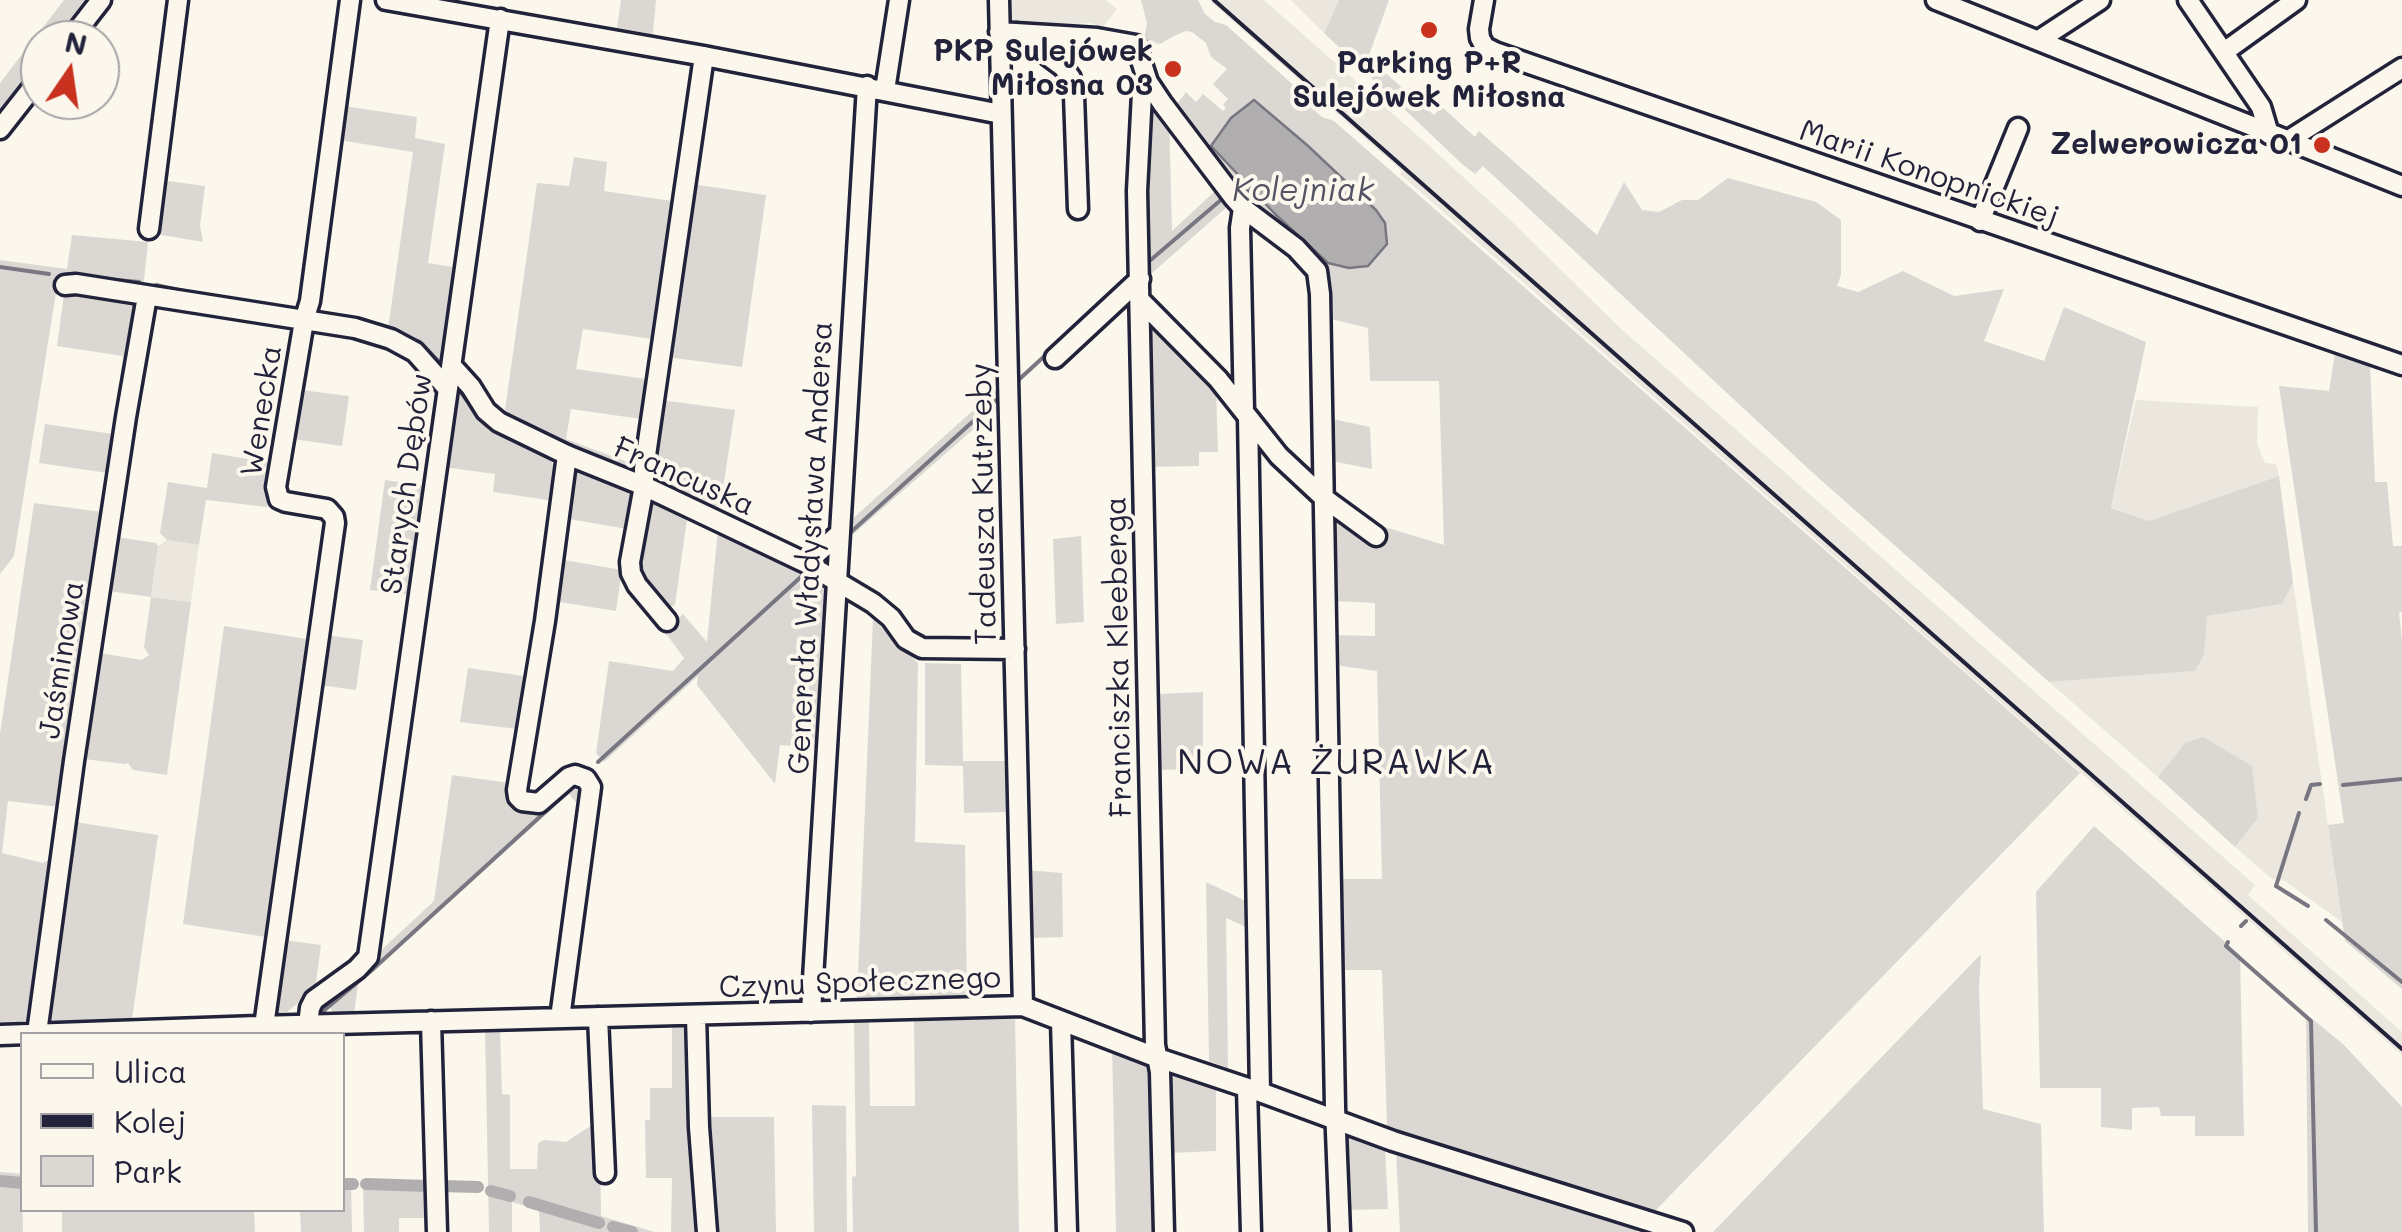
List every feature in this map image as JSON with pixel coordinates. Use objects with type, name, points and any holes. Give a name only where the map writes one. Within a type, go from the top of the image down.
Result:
[{"type":"street","points":[[86,20],[101,0]]},
{"type":"street","points":[[150,229],[178,0]]},
{"type":"street","name":"Wenecka","points":[[264,1026],[335,522],[327,509],[286,502],[279,499],[276,491],[310,300],[350,0]]},
{"type":"street","points":[[386,0],[1001,114]]},
{"type":"street","name":"Generała Władysława Andersa","points":[[811,1012],[839,534],[876,88],[899,0]]},
{"type":"street","name":"Tadeusza Kutrzeby","points":[[999,0],[1008,32],[1001,114],[1023,1006]]},
{"type":"street","name":"Marii Konopnickiej","points":[[1484,0],[1478,33],[1489,50],[2402,366]]},
{"type":"street","points":[[1936,0],[2402,186]]},
{"type":"street","points":[[2039,40],[2100,0]]},
{"type":"street","points":[[2188,0],[2261,107],[2269,134]]},
{"type":"street","points":[[2224,52],[2296,0]]},
{"type":"street","name":"Starych Dębów","points":[[308,1025],[314,1000],[368,957],[500,19]]},
{"type":"street","points":[[2063,26],[2064,51]]},
{"type":"street","points":[[1008,32],[1098,38],[1136,45],[1148,82],[1243,208],[1296,248],[1317,271],[1340,1232]]},
{"type":"street","points":[[1008,32],[1063,66],[1072,78],[1078,209]]},
{"type":"street","points":[[666,621],[637,585],[630,562],[704,56]]},
{"type":"street","points":[[2287,142],[2402,68]]},
{"type":"street","name":"Franciszka Kleeberga","points":[[1148,82],[1142,92],[1138,178],[1154,1025],[1160,1072],[1164,1232]]},
{"type":"street","points":[[0,129],[20,104]]},
{"type":"street","points":[[1980,221],[2018,128]]},
{"type":"street","points":[[1243,208],[1240,228],[1254,1090],[1251,1232]]},
{"type":"street","points":[[1055,358],[1140,279]]},
{"type":"street","points":[[65,285],[355,328],[391,339],[415,352],[447,388]]},
{"type":"street","name":"Jaśminowa","points":[[38,1032],[74,760],[147,296]]},
{"type":"street","points":[[1140,300],[1218,379],[1279,456],[1324,498],[1376,536]]},
{"type":"street","name":"Francuska","points":[[452,366],[499,422],[806,563],[874,603],[906,639],[922,648],[1015,648]]},
{"type":"street","points":[[560,1018],[591,787],[581,776],[568,777],[539,803],[522,801],[517,790],[567,455]]},
{"type":"street","points":[[806,563],[839,534]]},
{"type":"street","name":"Czynu Społecznego","points":[[70,1032],[1023,1006],[1393,1141],[1683,1232]]},
{"type":"street","points":[[696,1015],[707,1232]]},
{"type":"street","points":[[598,1018],[605,1173]]},
{"type":"street","points":[[432,1021],[437,1232]]},
{"type":"street","points":[[1061,1021],[1067,1232]]},
{"type":"shaded area","points":[[1011,0],[1106,0],[1117,9],[1103,27],[1090,23],[1074,28],[1024,29],[1012,18]]},
{"type":"shaded area","points":[[1209,0],[1264,0],[1426,143],[1619,327],[2255,885],[2248,895],[2402,1032],[2402,1055],[1400,174],[1402,171]]},
{"type":"shaded area","points":[[1291,0],[1339,0],[1324,33]]},
{"type":"shaded area","points":[[2136,400],[2258,407],[2257,444],[2265,463],[2276,464],[2279,476],[2149,521],[2111,508]]},
{"type":"shaded area","points":[[167,540],[199,545],[191,602],[151,597],[158,546]]},
{"type":"shaded area","points":[[2293,582],[2342,922],[2285,881],[2272,879],[2235,847],[2258,818],[2185,743],[2158,777],[2049,682],[2195,671],[2204,655],[2206,616],[2281,604]]},
{"type":"green space","points":[[64,0],[87,0],[72,20],[49,20]]},
{"type":"green space","points":[[621,0],[656,0],[653,34],[617,28]]},
{"type":"green space","points":[[1141,0],[1198,0],[1205,14],[1226,25],[1308,98],[1322,117],[1334,121],[2080,773],[1655,1211],[1387,1127],[1382,970],[1340,970],[1337,879],[1382,879],[1377,671],[1334,665],[1334,635],[1375,636],[1375,603],[1333,601],[1334,517],[1381,547],[1385,527],[1444,545],[1439,381],[1370,381],[1368,328],[1327,318],[1325,279],[1330,275],[1247,197],[1255,193],[1328,263],[1211,146],[1246,184],[1234,190],[1188,128],[1177,104],[1186,92],[1196,102],[1203,94],[1223,111],[1228,99],[1213,84],[1227,69],[1211,57],[1206,43],[1192,32],[1186,31],[1160,44],[1144,40],[1147,23]]},
{"type":"green space","points":[[1339,0],[1389,0],[1368,58],[1434,115],[1442,107],[1475,137],[1479,131],[1597,235],[1624,182],[1642,210],[1659,212],[1682,200],[1698,200],[1728,178],[1816,202],[1841,220],[1841,275],[1837,286],[1858,292],[1903,271],[1954,296],[2004,289],[1984,341],[2044,361],[2064,307],[2146,342],[2111,508],[2149,521],[2279,476],[2293,582],[2282,604],[2207,616],[2204,655],[2195,671],[2049,682],[1813,473],[1483,166],[1475,174],[1462,164],[1324,33]]},
{"type":"green space","points":[[20,57],[20,88],[0,115],[0,83]]},
{"type":"green space","points":[[344,106],[417,117],[415,138],[445,144],[428,263],[459,268],[441,367],[385,333],[413,152],[339,140]]},
{"type":"green space","points":[[1148,110],[1169,114],[1172,231],[1215,191],[1228,206],[1151,274],[1145,257],[1143,153]]},
{"type":"green space","points":[[574,157],[607,162],[604,191],[672,201],[652,339],[583,329],[576,369],[646,379],[641,419],[571,409],[566,439],[633,464],[637,446],[643,448],[641,468],[632,477],[501,417],[537,183],[569,186]]},
{"type":"green space","points":[[160,180],[205,186],[200,225],[203,242],[156,234]]},
{"type":"green space","points":[[692,184],[766,195],[742,367],[667,357]]},
{"type":"green space","points":[[72,235],[148,242],[143,290],[58,280],[14,556],[0,574],[0,260],[67,269]]},
{"type":"green space","points":[[64,294],[140,301],[125,400],[118,398],[123,356],[57,346]]},
{"type":"green space","points":[[1150,321],[1216,387],[1218,452],[1199,452],[1199,466],[1146,467],[1144,344]]},
{"type":"green space","points":[[2335,353],[2370,365],[2375,482],[2387,482],[2393,546],[2402,546],[2402,989],[2345,941],[2328,825],[2344,823],[2279,386],[2329,391]]},
{"type":"green space","points":[[455,379],[554,456],[548,500],[493,492],[495,474],[443,467]]},
{"type":"green space","points":[[999,387],[999,407],[850,537],[849,522]]},
{"type":"green space","points":[[301,390],[349,396],[342,446],[293,439]]},
{"type":"green space","points":[[661,400],[735,410],[720,508],[713,512],[655,486],[650,475]]},
{"type":"green space","points":[[1328,418],[1370,427],[1372,469],[1332,461]]},
{"type":"green space","points":[[45,424],[113,434],[108,473],[39,463]]},
{"type":"green space","points":[[212,453],[273,463],[267,507],[206,500],[199,545],[167,540],[160,533],[168,482],[207,488]]},
{"type":"green space","points":[[575,463],[636,488],[628,529],[563,518],[570,473],[575,470],[569,467]]},
{"type":"green space","points":[[385,480],[427,486],[412,595],[370,590]]},
{"type":"green space","points":[[646,496],[688,512],[675,605],[667,608],[635,570]]},
{"type":"green space","points":[[34,503],[102,512],[59,807],[8,801],[2,853],[43,863],[53,857],[44,893],[26,1021],[0,1024],[0,734]]},
{"type":"green space","points":[[718,529],[795,569],[800,565],[829,584],[818,748],[780,745],[775,784],[697,685],[698,676],[604,762],[596,753],[609,661],[673,671],[684,658],[664,631],[683,614],[707,642]]},
{"type":"green space","points":[[1081,536],[1084,622],[1056,624],[1053,539]]},
{"type":"green space","points":[[116,537],[158,546],[151,597],[108,591]]},
{"type":"green space","points":[[558,559],[622,570],[616,611],[553,601]]},
{"type":"green space","points":[[151,597],[191,602],[167,775],[133,770],[128,763],[84,759],[99,653],[142,660],[149,655],[144,647]]},
{"type":"green space","points":[[873,619],[918,663],[915,842],[965,845],[967,997],[857,998]]},
{"type":"green space","points":[[224,626],[307,639],[266,937],[183,924]]},
{"type":"green space","points":[[325,635],[363,640],[356,690],[319,685]]},
{"type":"green space","points":[[925,663],[961,664],[963,761],[1007,761],[1009,812],[964,813],[963,766],[925,765]]},
{"type":"green space","points":[[468,668],[524,676],[517,729],[460,722]]},
{"type":"green space","points":[[1203,692],[1203,769],[1160,770],[1159,694]]},
{"type":"green space","points":[[2203,737],[2252,766],[2258,818],[2235,847],[2158,777],[2185,743]]},
{"type":"green space","points":[[452,775],[510,783],[515,803],[569,784],[584,795],[581,808],[569,794],[358,984],[354,1014],[334,1013],[327,1004],[434,901]]},
{"type":"green space","points":[[75,822],[158,835],[132,1020],[51,1022],[47,1015]]},
{"type":"green space","points":[[2094,826],[2240,955],[2244,1136],[2195,1136],[2195,1116],[2161,1116],[2159,1107],[2132,1108],[2132,1130],[2101,1127],[2101,1088],[2040,1088],[2036,892]]},
{"type":"green space","points":[[1026,870],[1062,873],[1063,937],[1029,938]]},
{"type":"green space","points":[[1206,882],[1252,904],[1255,931],[1226,918],[1228,1068],[1209,1061]]},
{"type":"green space","points":[[284,940],[321,945],[315,989],[287,1012],[274,1013]]},
{"type":"green space","points":[[1981,954],[1983,1109],[2041,1124],[2044,1232],[1713,1232]]},
{"type":"green space","points":[[2306,1014],[2343,1044],[2402,1107],[2402,1232],[2308,1232]]},
{"type":"green space","points":[[1015,1016],[1019,1232],[853,1232],[854,1020],[869,1020],[870,1106],[915,1106],[914,1019]]},
{"type":"green space","points":[[672,1024],[692,1024],[696,1232],[671,1232],[672,1178],[646,1178],[645,1120],[650,1120],[650,1088],[672,1088]]},
{"type":"green space","points":[[500,1027],[502,1094],[510,1095],[510,1169],[537,1169],[538,1143],[566,1142],[592,1125],[600,1130],[601,1216],[655,1232],[540,1232],[539,1210],[512,1202],[512,1232],[489,1232],[485,1028]]},
{"type":"green space","points":[[1112,1046],[1154,1062],[1159,1232],[1116,1232]]},
{"type":"green space","points":[[1167,1068],[1216,1085],[1216,1151],[1169,1153]]},
{"type":"green space","points":[[812,1105],[846,1106],[847,1232],[814,1232]]},
{"type":"green space","points":[[710,1117],[774,1117],[776,1232],[712,1232]]},
{"type":"green space","points":[[1352,1134],[1385,1147],[1388,1209],[1347,1210],[1346,1137]]},
{"type":"green space","points":[[1396,1152],[1597,1215],[1638,1229],[1400,1232]]},
{"type":"green space","points":[[0,1172],[20,1174],[23,1232],[0,1232]]},
{"type":"green space","points":[[345,1180],[351,1180],[352,1232],[301,1232],[300,1212],[345,1212]]},
{"type":"green space","points":[[363,1181],[431,1183],[433,1218],[399,1218],[399,1232],[364,1232]]},
{"type":"green space","points":[[62,1212],[254,1212],[255,1232],[62,1232]]},
{"type":"water","name":"Kolejniak","points":[[1254,100],[1307,145],[1385,223],[1387,244],[1368,266],[1349,268],[1328,263],[1211,146],[1231,118]]},
{"type":"waterway","points":[[1244,192],[1252,190]]},
{"type":"waterway","points":[[1146,264],[1222,199]]},
{"type":"waterway","points":[[0,267],[49,274]]},
{"type":"waterway","points":[[94,278],[139,282]]},
{"type":"waterway","points":[[156,285],[197,294]]},
{"type":"waterway","points":[[253,303],[283,307]]},
{"type":"waterway","points":[[329,315],[365,320]]},
{"type":"waterway","points":[[396,332],[420,342],[440,363]]},
{"type":"waterway","points":[[1013,385],[1050,351]]},
{"type":"waterway","points":[[459,390],[485,424],[550,457]]},
{"type":"waterway","points":[[851,532],[1002,395]]},
{"type":"waterway","points":[[600,478],[632,492]]},
{"type":"waterway","points":[[649,500],[686,517]]},
{"type":"waterway","points":[[598,762],[803,575]]},
{"type":"waterway","points":[[2343,785],[2402,779]]},
{"type":"waterway","points":[[2306,799],[2311,785],[2320,784]]},
{"type":"waterway","points":[[321,1013],[567,792]]},
{"type":"waterway","points":[[2299,813],[2276,886],[2308,906]]},
{"type":"waterway","points":[[2326,920],[2402,982]]},
{"type":"waterway","points":[[2241,926],[2246,921]]},
{"type":"waterway","points":[[2228,942],[2226,946],[2311,1021],[2316,1232]]},
{"type":"waterway","points":[[0,1181],[20,1183]]},
{"type":"waterway","points":[[345,1184],[353,1184]]},
{"type":"waterway","points":[[366,1184],[428,1186]]},
{"type":"waterway","points":[[440,1186],[478,1187]]},
{"type":"waterway","points":[[491,1191],[510,1196]]},
{"type":"waterway","points":[[529,1202],[599,1223]]},
{"type":"waterway","points":[[613,1227],[632,1232]]},
{"type":"railway","points":[[1214,0],[2402,1049]]},
{"type":"place","name":"Parking P+R Sulejówek Miłosna","points":[[1429,30]]},
{"type":"place","name":"PKP Sulejówek Miłosna 03","points":[[1173,69]]},
{"type":"place","name":"Zelwerowicza 01","points":[[2322,145]]},
{"type":"district","name":"NOWA ŻURAWKA","points":[[1337,763]]}]
